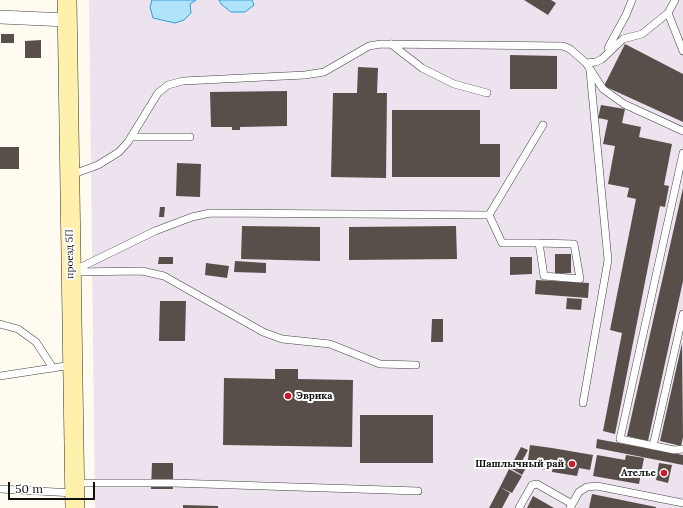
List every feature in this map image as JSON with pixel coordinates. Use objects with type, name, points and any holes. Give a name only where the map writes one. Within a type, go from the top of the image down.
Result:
[{"type":"street","name":"проезд 5П","points":[[67,0],[74,495]]},
{"type":"street","points":[[0,17],[67,20]]},
{"type":"lane","points":[[602,59],[626,15],[632,0]]},
{"type":"lane","points":[[586,63],[596,62],[602,59],[623,39],[642,34],[668,13],[675,0]]},
{"type":"lane","points":[[668,13],[683,51]]},
{"type":"lane","points":[[69,176],[98,165],[118,152],[131,137],[158,93],[168,85],[183,81],[305,75],[324,72],[369,46],[391,44],[556,45],[570,49],[586,63],[603,89],[624,104],[683,131]]},
{"type":"lane","points":[[391,44],[422,68],[454,84],[488,93]]},
{"type":"lane","points":[[583,403],[608,260],[590,71]]},
{"type":"lane","points":[[490,215],[543,126]]},
{"type":"lane","points":[[131,137],[190,137]]},
{"type":"lane","points":[[683,153],[620,439],[653,446],[683,450]]},
{"type":"lane","points":[[71,272],[155,231],[192,217],[210,213],[490,215]]},
{"type":"lane","points":[[490,215],[502,243],[539,243],[574,244],[580,279],[544,276],[539,243]]},
{"type":"lane","points":[[71,272],[142,272],[164,276],[263,332],[276,336],[330,344],[380,364],[416,365]]},
{"type":"lane","points":[[653,446],[683,314]]},
{"type":"lane","points":[[0,324],[18,329],[36,342],[53,368]]},
{"type":"lane","points":[[0,376],[72,365]]},
{"type":"lane","points":[[0,489],[74,495],[173,483],[418,491]]},
{"type":"lane","points":[[519,508],[532,485],[537,484],[571,506],[579,492],[587,487],[597,486],[683,503]]},
{"type":"shaded area","points":[[89,0],[683,0],[683,508],[95,508]]},
{"type":"water","points":[[152,0],[196,0],[190,4],[191,13],[184,20],[175,23],[153,18],[150,7]]},
{"type":"water","points":[[219,0],[252,0],[254,5],[245,12],[231,12],[221,4]]},
{"type":"building","points":[[524,0],[551,0],[556,3],[548,15]]},
{"type":"building","points":[[1,34],[14,34],[14,43],[1,43]]},
{"type":"building","points":[[41,40],[41,58],[25,58],[25,41]]},
{"type":"building","points":[[625,44],[683,74],[683,122],[604,86]]},
{"type":"building","points":[[510,55],[557,56],[557,89],[510,89]]},
{"type":"building","points":[[358,67],[378,68],[377,93],[387,93],[386,178],[331,177],[333,93],[357,93]]},
{"type":"building","points":[[287,91],[287,126],[240,127],[240,130],[232,130],[232,127],[211,127],[210,92]]},
{"type":"building","points":[[601,105],[625,109],[622,123],[641,127],[639,137],[672,144],[664,185],[669,186],[665,207],[660,206],[615,434],[603,431],[622,333],[610,330],[636,199],[627,197],[629,188],[608,184],[615,146],[603,144],[608,120],[598,118]]},
{"type":"building","points":[[392,110],[480,110],[480,144],[500,144],[500,177],[392,177]]},
{"type":"building","points":[[0,147],[19,147],[19,169],[0,169]]},
{"type":"building","points":[[177,163],[201,164],[200,197],[176,196]]},
{"type":"building","points":[[683,188],[683,281],[648,441],[627,436]]},
{"type":"building","points":[[160,207],[165,207],[164,217],[159,217]]},
{"type":"building","points":[[242,226],[320,227],[320,261],[241,259]]},
{"type":"building","points":[[456,226],[457,259],[349,260],[349,227]]},
{"type":"building","points":[[555,254],[571,254],[571,273],[555,274]]},
{"type":"building","points":[[159,257],[173,257],[173,264],[158,264]]},
{"type":"building","points":[[510,257],[532,257],[532,274],[510,275]]},
{"type":"building","points":[[235,261],[266,263],[266,273],[234,272]]},
{"type":"building","points":[[206,263],[229,266],[227,278],[205,275]]},
{"type":"building","points":[[536,280],[589,283],[588,298],[535,294]]},
{"type":"building","points":[[567,298],[582,299],[581,310],[566,309]]},
{"type":"building","points":[[160,301],[186,301],[185,341],[159,341]]},
{"type":"building","points":[[432,319],[443,319],[443,342],[431,342]]},
{"type":"building","points":[[682,343],[683,437],[681,446],[660,441]]},
{"type":"building","name":"Эврика","points":[[275,369],[298,369],[298,379],[353,380],[352,447],[223,445],[224,378],[275,379]]},
{"type":"building","points":[[360,415],[433,415],[433,463],[360,463]]},
{"type":"building","points":[[597,439],[683,455],[683,465],[596,448]]},
{"type":"building","name":"Шашлычный рай","points":[[530,445],[593,455],[590,470],[579,468],[577,476],[552,472],[554,460],[550,459],[548,470],[527,467]]},
{"type":"building","points":[[521,447],[528,450],[521,463],[527,466],[522,475],[510,468]]},
{"type":"building","points":[[597,455],[625,460],[626,455],[644,458],[639,484],[593,476]]},
{"type":"building","points":[[152,463],[173,463],[173,489],[151,489]]},
{"type":"building","name":"Ателье","points":[[659,463],[672,465],[668,483],[656,480]]},
{"type":"building","points":[[509,469],[522,476],[512,493],[500,487]]},
{"type":"building","points":[[500,487],[510,493],[502,508],[489,508]]},
{"type":"building","points":[[592,494],[656,507],[656,508],[589,508]]},
{"type":"building","points":[[533,496],[554,508],[527,508]]},
{"type":"building","points":[[183,505],[218,506],[218,508],[183,508]]},
{"type":"place","name":"Эврика","points":[[288,396]]},
{"type":"place","name":"Шашлычный рай","points":[[572,464]]},
{"type":"place","name":"Ателье","points":[[664,473]]}]
